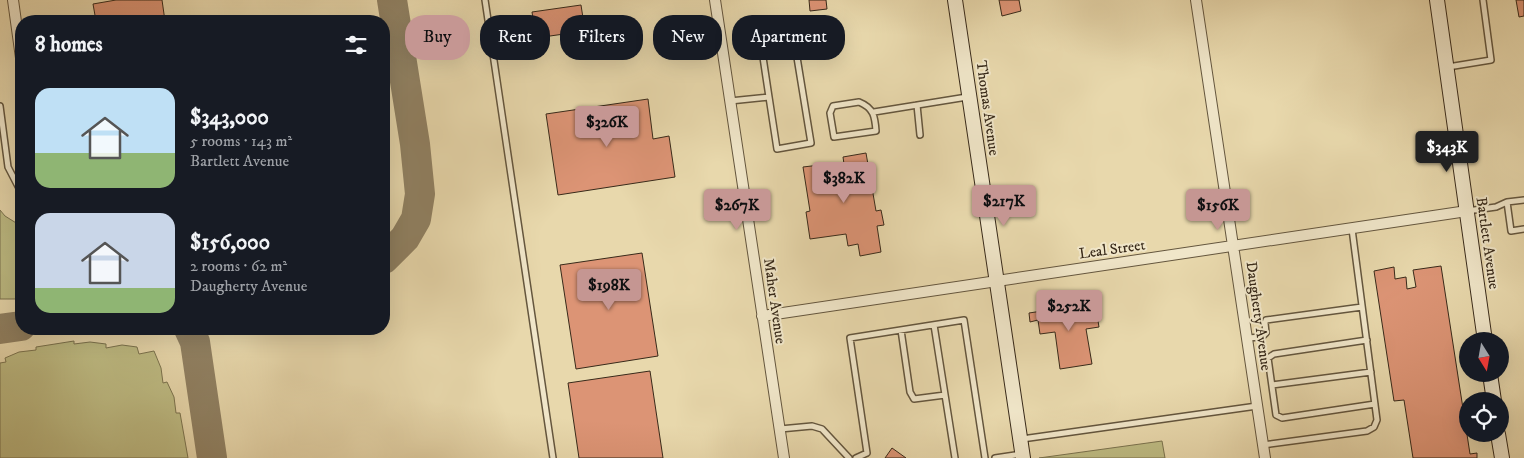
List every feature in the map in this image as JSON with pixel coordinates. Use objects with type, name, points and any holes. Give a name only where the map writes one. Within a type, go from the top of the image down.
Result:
[{"type":"street","points":[[12,0],[15,19]]},
{"type":"street","name":"Maher Avenue","points":[[716,0],[784,458]]},
{"type":"street","name":"Thomas Avenue","points":[[955,0],[1023,456]]},
{"type":"street","name":"Daugherty Avenue","points":[[1196,0],[1265,458]]},
{"type":"street","name":"Bartlett Avenue","points":[[1437,0],[1484,332]]},
{"type":"street","name":"Leal Street","points":[[762,316],[1467,211]]},
{"type":"street","points":[[1499,442],[1502,458]]},
{"type":"lane","points":[[485,0],[553,458]]},
{"type":"lane","points":[[1446,67],[1491,60],[1483,0]]},
{"type":"lane","points":[[794,39],[811,143],[777,149],[770,97],[761,44],[794,39]]},
{"type":"lane","points":[[730,101],[770,97]]},
{"type":"lane","points":[[874,112],[970,97]]},
{"type":"lane","points":[[859,102],[866,104],[874,112],[876,131],[834,137],[830,113],[833,106],[859,102]]},
{"type":"lane","points":[[917,105],[920,135]]},
{"type":"lane","points":[[0,106],[8,167],[15,180]]},
{"type":"lane","points":[[1467,211],[1496,207],[1507,202],[1524,200]]},
{"type":"lane","points":[[1507,202],[1511,231],[1524,229]]},
{"type":"lane","points":[[1263,445],[1367,430],[1374,427],[1378,420],[1352,228]]},
{"type":"lane","points":[[1247,338],[1262,337],[1266,333],[1266,320],[1362,306]]},
{"type":"lane","points":[[856,458],[867,453],[850,338],[964,320],[985,458]]},
{"type":"lane","points":[[934,325],[955,458]]},
{"type":"lane","points":[[901,330],[910,392],[914,399],[945,395]]},
{"type":"lane","points":[[1367,340],[1274,354],[1268,358],[1276,415],[1282,418],[1376,404]]},
{"type":"lane","points":[[1272,385],[1371,372]]},
{"type":"lane","points":[[1020,439],[1257,406]]},
{"type":"lane","points":[[779,429],[812,426],[822,430],[849,458]]},
{"type":"lane","points":[[995,458],[1023,456]]},
{"type":"shaded area","points":[[0,210],[15,222],[15,299],[0,299]]},
{"type":"shaded area","points":[[74,341],[74,344],[90,342],[106,344],[106,348],[122,345],[137,347],[139,354],[154,351],[161,368],[163,383],[167,382],[174,397],[176,413],[180,413],[188,458],[0,458],[0,363],[6,362],[5,358],[19,352],[36,350],[36,347]]},
{"type":"shaded area","points":[[1162,441],[1165,458],[1039,458]]},
{"type":"building","points":[[116,0],[162,0],[164,15],[95,15],[93,4]]},
{"type":"building","points":[[809,0],[826,0],[827,9],[810,11]]},
{"type":"building","points":[[999,0],[1019,0],[1021,11],[1002,16]]},
{"type":"building","points":[[1516,0],[1524,0],[1524,16],[1519,17]]},
{"type":"building","points":[[581,5],[583,15],[560,15],[560,35],[550,36],[550,15],[532,15],[532,12]]},
{"type":"building","points":[[648,99],[653,139],[669,136],[675,177],[558,195],[546,114]]},
{"type":"building","points":[[866,153],[876,211],[881,210],[884,225],[877,226],[881,252],[860,256],[858,244],[848,246],[846,234],[810,239],[806,212],[810,211],[803,167],[820,165],[821,168],[844,164],[843,157]]},
{"type":"building","points":[[642,253],[658,356],[576,369],[560,265]]},
{"type":"building","points":[[1441,266],[1460,392],[1459,442],[1468,442],[1470,454],[1477,453],[1477,458],[1413,458],[1404,400],[1394,401],[1374,271],[1394,267],[1395,279],[1406,277],[1407,289],[1416,287],[1413,270]]},
{"type":"building","points":[[1095,303],[1099,327],[1086,329],[1092,364],[1060,369],[1055,332],[1040,334],[1038,320],[1030,322],[1029,313]]},
{"type":"building","points":[[650,371],[663,458],[579,458],[568,383]]},
{"type":"building","points":[[892,448],[906,458],[885,458]]},
{"type":"taxiway","points":[[390,253],[405,238],[416,219],[420,194],[415,144],[392,0]]},
{"type":"taxiway","points":[[0,329],[15,327]]},
{"type":"taxiway","points":[[192,335],[195,342],[212,458]]}]
